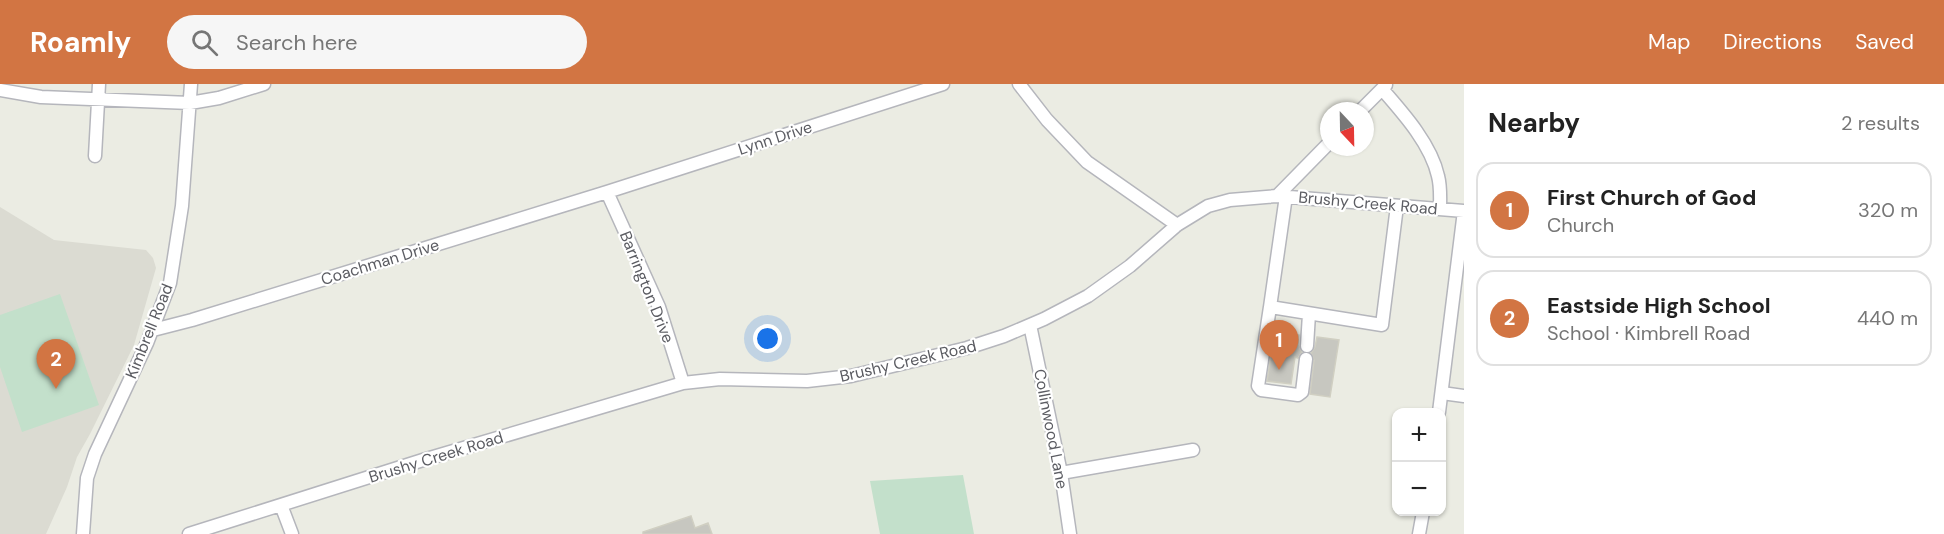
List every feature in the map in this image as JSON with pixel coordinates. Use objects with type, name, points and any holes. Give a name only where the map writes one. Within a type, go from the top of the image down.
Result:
[{"type":"street","points":[[95,156],[99,84]]},
{"type":"street","name":"Kimbrell Road","points":[[83,534],[87,478],[95,454],[153,330],[166,296],[182,206],[191,84]]},
{"type":"street","points":[[0,90],[42,98],[190,103],[219,98],[264,84]]},
{"type":"street","name":"Lynn Drive","points":[[607,192],[943,84]]},
{"type":"street","points":[[1019,84],[1047,120],[1087,162],[1177,225]]},
{"type":"street","points":[[1369,102],[1384,87],[1419,134],[1437,170],[1440,209]]},
{"type":"street","points":[[1310,314],[1302,392],[1298,395],[1261,390],[1258,386],[1281,196],[1320,153]]},
{"type":"street","name":"Coachman Drive","points":[[153,330],[607,192]]},
{"type":"street","name":"Barrington Drive","points":[[607,192],[659,308],[683,383]]},
{"type":"street","name":"Brushy Creek Road","points":[[189,534],[423,460],[683,383],[720,379],[807,381],[851,376],[967,348],[1030,325],[1069,307],[1108,283],[1177,225],[1208,206],[1230,200],[1281,196],[1464,211]]},
{"type":"street","points":[[1269,307],[1382,325],[1397,206]]},
{"type":"street","points":[[1440,408],[1464,211]]},
{"type":"street","name":"Collinwood Lane","points":[[1030,325],[1070,534]]},
{"type":"street","points":[[1442,393],[1464,396]]},
{"type":"street","points":[[1060,473],[1193,450]]},
{"type":"street","points":[[280,505],[292,534]]},
{"type":"street","points":[[1419,534],[1422,516]]},
{"type":"shaded area","points":[[0,207],[54,240],[146,250],[153,258],[156,268],[134,345],[77,457],[67,487],[46,534],[0,534]]},
{"type":"green space","points":[[60,294],[99,405],[22,432],[0,367],[0,315]]},
{"type":"green space","points":[[963,475],[974,534],[880,534],[870,481]]},
{"type":"building","points":[[1275,331],[1299,335],[1298,345],[1302,352],[1298,358],[1295,357],[1291,384],[1267,381]]},
{"type":"building","points":[[1317,337],[1339,340],[1330,397],[1310,394],[1314,360],[1311,353]]},
{"type":"building","points":[[691,516],[695,528],[708,523],[712,534],[643,534],[643,532]]},
{"type":"place","name":"First Church of God","points":[[1279,370]]},
{"type":"place","name":"Eastside High School","points":[[56,389]]}]
